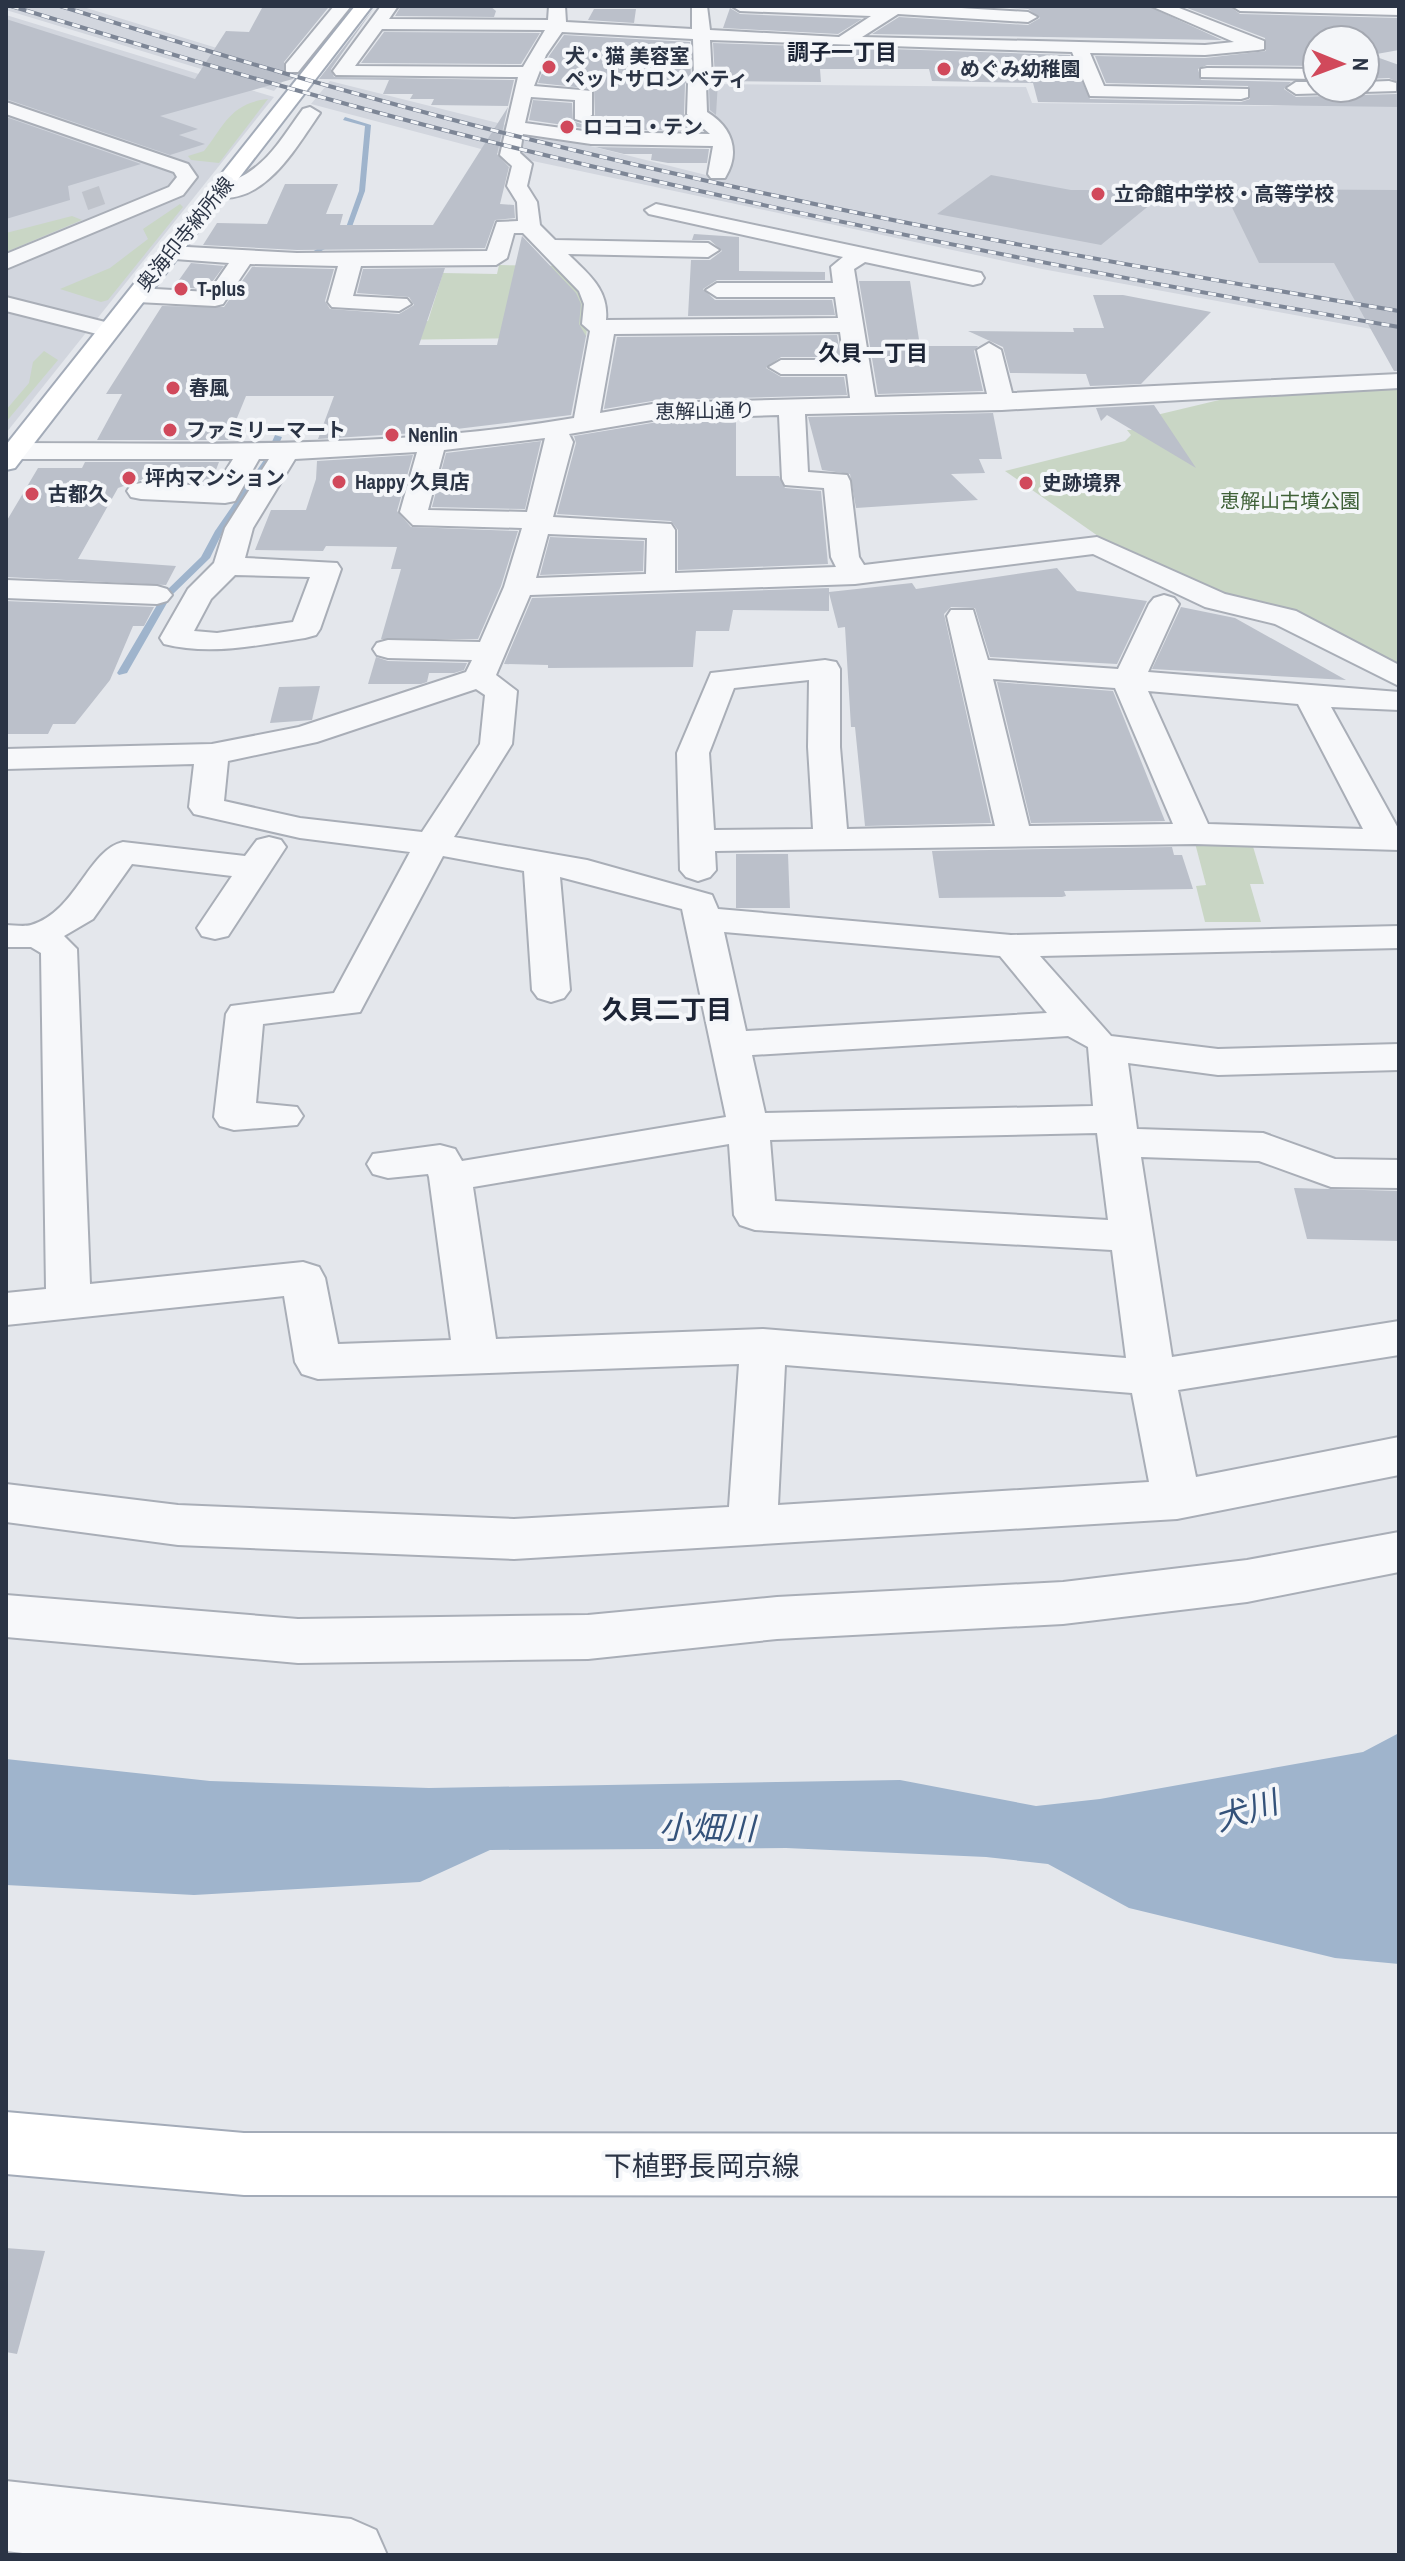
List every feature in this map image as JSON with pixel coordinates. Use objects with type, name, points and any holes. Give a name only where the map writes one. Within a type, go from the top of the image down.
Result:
[{"type":"main road","name":"奥海印寺納所線","points":[[9,455],[218,192],[371,15]]},
{"type":"main road","name":"下植野長岡京線","points":[[6,2143],[244,2164],[1399,2165]]},
{"type":"street","points":[[292,68],[343,6]]},
{"type":"street","points":[[390,6],[371,15],[342,71],[527,81],[585,95],[582,115]]},
{"type":"street","points":[[529,227],[527,202],[517,186],[522,164],[510,155],[527,81],[540,45],[557,26],[557,6]]},
{"type":"street","points":[[700,6],[703,78],[697,84],[697,114],[716,125],[723,140],[724,158],[718,174]]},
{"type":"street","points":[[740,6],[893,9],[1028,17]]},
{"type":"street","points":[[1159,6],[1301,59]]},
{"type":"street","points":[[1240,6],[1399,10]]},
{"type":"street","points":[[842,42],[893,9]]},
{"type":"street","points":[[371,15],[445,15],[557,26],[842,42],[1080,49],[1271,49]]},
{"type":"street","points":[[867,26],[1040,34]]},
{"type":"street","points":[[1080,49],[1097,92],[1250,93],[1240,73]]},
{"type":"street","points":[[1089,73],[1149,73]]},
{"type":"street","points":[[1194,73],[1301,74]]},
{"type":"street","points":[[1296,88],[1394,89]]},
{"type":"street","points":[[6,108],[181,168],[187,177],[176,191],[6,262]]},
{"type":"street","points":[[218,192],[238,191],[258,182],[310,113]]},
{"type":"street","points":[[515,127],[591,138],[723,140]]},
{"type":"street","points":[[112,195],[132,195],[152,202]]},
{"type":"street","points":[[77,210],[109,219]]},
{"type":"street","points":[[656,210],[973,278]]},
{"type":"street","points":[[169,253],[297,260],[352,257],[496,258],[505,227],[529,227],[590,289],[596,304],[594,324],[603,327],[852,325]]},
{"type":"street","points":[[552,247],[708,250]]},
{"type":"street","points":[[862,254],[842,267],[864,407]]},
{"type":"street","points":[[137,295],[215,299],[244,257]]},
{"type":"street","points":[[352,257],[340,302],[399,304]]},
{"type":"street","points":[[717,290],[846,290]]},
{"type":"street","points":[[6,304],[109,330]]},
{"type":"street","points":[[586,423],[603,327]]},
{"type":"street","points":[[989,350],[1002,402]]},
{"type":"street","points":[[781,367],[857,367]]},
{"type":"street","name":"恵解山通り","points":[[9,455],[268,454],[432,444],[554,429],[658,411],[1002,402],[1399,381]]},
{"type":"street","points":[[792,409],[795,479],[837,481],[845,557],[855,575]]},
{"type":"street","points":[[6,759],[212,754],[306,735],[485,665],[519,587],[560,442],[554,429]]},
{"type":"street","points":[[432,444],[414,512],[423,519],[661,530],[660,583]]},
{"type":"street","points":[[141,491],[225,495],[268,454]]},
{"type":"street","points":[[228,566],[327,569],[305,629],[217,642],[175,638],[198,595],[228,566],[239,528],[268,454]]},
{"type":"street","points":[[519,587],[855,575],[1097,545],[1215,601],[1285,617],[1399,677]]},
{"type":"street","points":[[6,589],[157,595]]},
{"type":"street","points":[[1164,604],[1128,681],[1195,834]]},
{"type":"street","points":[[962,616],[1015,838]]},
{"type":"street","points":[[283,1116],[234,1117],[245,1014],[347,1004],[432,844],[496,744],[501,691],[485,665],[388,649]]},
{"type":"street","points":[[831,839],[824,747],[825,669],[722,680],[693,753],[701,911],[748,1127],[755,1215],[1132,1236]]},
{"type":"street","points":[[975,669],[1053,672],[1310,697],[1399,701]]},
{"type":"street","points":[[1310,697],[1392,839]]},
{"type":"street","points":[[212,754],[206,807],[284,824],[432,844],[587,871],[701,911],[1011,946],[1399,937]]},
{"type":"street","points":[[215,928],[284,824]]},
{"type":"street","points":[[697,841],[1195,834],[1392,839]]},
{"type":"street","points":[[23,936],[80,911],[123,852],[255,868]]},
{"type":"street","points":[[541,863],[551,990]]},
{"type":"street","points":[[23,936],[59,949],[68,1303]]},
{"type":"street","points":[[1011,946],[1077,1023],[1107,1048],[1218,1062],[1399,1057]]},
{"type":"street","points":[[730,1044],[1077,1023]]},
{"type":"street","points":[[1107,1048],[1152,1377],[1177,1500]]},
{"type":"street","points":[[450,1177],[748,1127],[1117,1130],[1263,1147],[1331,1173],[1399,1174]]},
{"type":"street","points":[[388,1164],[440,1159],[450,1177],[476,1356]]},
{"type":"street","points":[[6,1309],[303,1278],[318,1362],[763,1346],[1152,1377],[1399,1338]]},
{"type":"street","points":[[752,1526],[763,1346]]},
{"type":"street","points":[[6,1503],[178,1525],[514,1539],[1177,1500],[1399,1456]]},
{"type":"street","points":[[6,1616],[298,1641],[588,1637],[777,1618],[1063,1603],[1247,1581],[1399,1552]]},
{"type":"street","points":[[6,2516],[351,2555]]},
{"type":"shaded area","points":[[6,6],[80,6],[292,71],[274,91],[6,10]]},
{"type":"shaded area","points":[[6,15],[274,97],[6,433]]},
{"type":"shaded area","name":"立命館中学校・高等学校","points":[[330,81],[722,179],[730,158],[730,143],[723,124],[704,114],[705,84],[1026,87],[1032,103],[1271,106],[1399,102],[1399,334],[1042,269],[500,154],[311,104]]},
{"type":"green space","points":[[268,99],[219,163],[191,160],[188,156],[204,151],[236,111],[255,101]]},
{"type":"green space","points":[[180,204],[183,207],[108,300],[101,302],[60,289],[110,268],[148,239],[143,229]]},
{"type":"green space","points":[[72,216],[82,220],[6,252],[6,233]]},
{"type":"green space","points":[[499,265],[564,266],[590,306],[586,337],[388,340],[392,325],[428,321],[443,273],[497,274]]},
{"type":"green space","points":[[44,351],[58,360],[6,422],[6,410],[29,383],[33,362]]},
{"type":"green space","name":"恵解山古墳公園","points":[[1399,386],[1399,673],[1220,599],[1108,543],[1005,471],[1125,441],[1131,435],[1127,430],[1132,430],[1127,422],[1236,396]]},
{"type":"green space","points":[[1195,843],[1252,843],[1264,884],[1250,884],[1261,922],[1205,922],[1196,886],[1206,885]]},
{"type":"water","points":[[1399,1733],[1399,1964],[1335,1958],[1129,1908],[1048,1864],[986,1857],[786,1848],[490,1850],[420,1882],[194,1895],[6,1885],[6,1759],[210,1781],[429,1788],[900,1780],[1036,1806],[1100,1799],[1363,1752]]},
{"type":"building","points":[[401,6],[490,6],[496,11],[494,17],[395,16]]},
{"type":"building","points":[[979,6],[1148,6],[1222,40],[872,34],[899,17],[1028,25],[1040,18],[1028,9]]},
{"type":"building","points":[[1182,6],[1229,6],[1240,14],[1399,18],[1399,50],[1381,53],[1381,24],[1301,24],[1301,66],[1207,65],[1198,69],[1201,80],[1291,82],[1284,89],[1301,97],[1301,104],[1381,104],[1381,94],[1399,91],[1399,107],[1038,102],[1033,83],[932,81],[929,69],[820,69],[821,82],[718,81],[716,115],[710,110],[709,86],[715,78],[713,43],[1070,55],[1090,99],[1241,102],[1250,99],[1248,86],[1106,83],[1095,56],[1205,58],[1266,51],[1265,38]]},
{"type":"building","points":[[262,8],[328,8],[284,62],[284,74],[296,75],[293,79],[160,116],[198,129],[179,135],[205,144],[170,155],[6,99],[6,19],[195,79],[226,31],[249,32]]},
{"type":"building","points":[[374,8],[331,69],[334,77],[514,80],[508,106],[431,105],[434,99],[410,99],[413,94],[383,94],[389,80],[319,79]]},
{"type":"building","points":[[730,8],[740,14],[862,19],[838,34],[723,28]]},
{"type":"building","points":[[594,9],[636,9],[634,23],[588,20]]},
{"type":"building","points":[[384,32],[540,33],[521,64],[361,63]]},
{"type":"building","points":[[564,35],[690,42],[691,76],[685,84],[684,114],[702,131],[591,129],[529,120],[533,100],[572,103],[573,121],[581,124],[595,115],[594,89],[538,83],[549,56]]},
{"type":"building","points":[[1381,59],[1399,65],[1399,83],[1381,78]]},
{"type":"building","points":[[508,107],[497,154],[509,167],[500,204],[514,205],[515,218],[495,220],[485,248],[297,250],[203,245],[217,223],[267,224],[285,184],[338,184],[326,214],[343,214],[340,225],[433,225]]},
{"type":"building","points":[[6,117],[141,164],[68,186],[70,200],[6,219]]},
{"type":"building","points":[[595,147],[709,149],[707,163],[668,163],[651,160],[652,154],[624,154]]},
{"type":"building","points":[[991,175],[1071,190],[1168,190],[1101,245],[937,214]]},
{"type":"building","points":[[1223,189],[1399,190],[1399,371],[1394,371],[1334,263],[1259,263]]},
{"type":"building","points":[[694,234],[739,237],[739,271],[825,272],[825,280],[717,280],[703,289],[715,300],[832,300],[835,315],[688,316],[691,260],[710,260],[722,251],[710,240],[692,240]]},
{"type":"building","points":[[522,236],[576,293],[581,304],[579,324],[586,336],[571,415],[432,432],[318,439],[334,396],[246,396],[228,440],[97,440],[122,394],[106,394],[162,306],[224,307],[252,267],[334,269],[325,301],[330,309],[399,314],[414,305],[409,297],[357,293],[363,269],[445,268],[419,345],[497,345]]},
{"type":"building","points":[[191,263],[224,266],[207,289],[174,287]]},
{"type":"building","points":[[859,281],[910,281],[920,346],[978,346],[974,351],[983,391],[878,394]]},
{"type":"building","points":[[1093,295],[1123,295],[1211,312],[1141,384],[1090,386],[1086,374],[1010,373],[1003,347],[968,331],[1074,332],[1073,328],[1104,328]]},
{"type":"building","points":[[837,335],[841,357],[781,357],[766,368],[781,377],[844,377],[847,395],[658,400],[604,409],[617,337]]},
{"type":"building","points":[[1154,405],[1196,468],[1107,415],[1101,421],[1096,408]]},
{"type":"building","points":[[993,413],[1002,459],[979,459],[985,473],[951,474],[978,500],[856,508],[850,474],[822,470],[808,417]]},
{"type":"building","points":[[736,419],[736,476],[779,476],[785,488],[821,491],[828,564],[678,570],[678,530],[671,521],[557,514],[576,443],[574,436],[658,422]]},
{"type":"building","points":[[541,441],[525,509],[432,507],[446,453]]},
{"type":"building","points":[[413,455],[397,511],[411,527],[518,531],[501,586],[478,639],[381,639],[401,569],[391,569],[397,547],[326,546],[323,551],[255,550],[271,510],[306,510],[316,479],[317,461]]},
{"type":"building","points":[[85,462],[219,462],[211,483],[141,480],[118,488],[78,559],[176,566],[166,585],[6,577],[6,522],[38,468],[82,468]]},
{"type":"building","points":[[550,537],[644,541],[643,571],[540,575]]},
{"type":"building","points":[[1057,568],[1077,591],[1147,601],[1117,664],[990,657],[975,608],[951,607],[944,614],[991,823],[865,826],[855,727],[851,727],[845,627],[838,628],[829,593],[829,611],[733,610],[729,631],[696,631],[693,667],[548,668],[548,665],[504,664],[532,598],[829,588],[829,592],[912,583],[916,589]]},
{"type":"building","points":[[6,601],[154,607],[144,626],[133,626],[110,680],[75,724],[53,724],[48,734],[6,734]]},
{"type":"building","points":[[1181,607],[1235,618],[1346,680],[1152,669]]},
{"type":"building","points":[[376,657],[388,661],[467,663],[464,670],[454,673],[429,673],[427,682],[421,684],[368,684]]},
{"type":"building","points":[[997,682],[1113,691],[1165,821],[1031,823]]},
{"type":"building","points":[[320,686],[312,720],[270,723],[279,687]]},
{"type":"building","points":[[1172,847],[1174,855],[1182,855],[1193,889],[1064,891],[1066,896],[1062,897],[939,898],[932,851]]},
{"type":"building","points":[[736,854],[788,854],[790,908],[736,908]]},
{"type":"building","points":[[1294,1188],[1399,1191],[1399,1241],[1307,1239]]},
{"type":"building","points":[[6,2248],[45,2251],[17,2354],[6,2352]]},
{"type":"waterway","points":[[309,256],[347,234],[362,191],[368,125],[345,119]]},
{"type":"waterway","points":[[122,673],[167,595],[205,558],[219,531],[268,460],[278,437]]},
{"type":"tunnel","points":[[85,201],[102,195]]},
{"type":"railway","points":[[11,6],[333,100],[636,177],[962,246],[1399,327]]},
{"type":"railway","points":[[60,6],[342,90],[622,162],[953,232],[1399,311]]},
{"type":"place","name":"犬・猫 美容室 ペットサロン ベティ","points":[[549,67]]},
{"type":"place","name":"めぐみ幼稚園","points":[[944,69]]},
{"type":"place","name":"ロココ・テン","points":[[567,127]]},
{"type":"place","name":"立命館中学校・高等学校","points":[[1098,194]]},
{"type":"place","name":"T-plus","points":[[181,289]]},
{"type":"place","name":"春風","points":[[173,388]]},
{"type":"place","name":"ファミリーマート","points":[[170,430]]},
{"type":"place","name":"Nenlin","points":[[392,435]]},
{"type":"place","name":"坪内マンション","points":[[129,478]]},
{"type":"place","name":"Happy 久貝店","points":[[339,482]]},
{"type":"place","name":"史跡境界","points":[[1026,483]]},
{"type":"place","name":"古都久","points":[[32,494]]},
{"type":"district","name":"調子一丁目","points":[[842,52]]},
{"type":"district","name":"久貝一丁目","points":[[873,353]]},
{"type":"district","name":"久貝二丁目","points":[[667,1010]]},
{"type":"water label","name":"犬川","points":[[1246,1811]]},
{"type":"water label","name":"小畑川","points":[[707,1828]]}]
